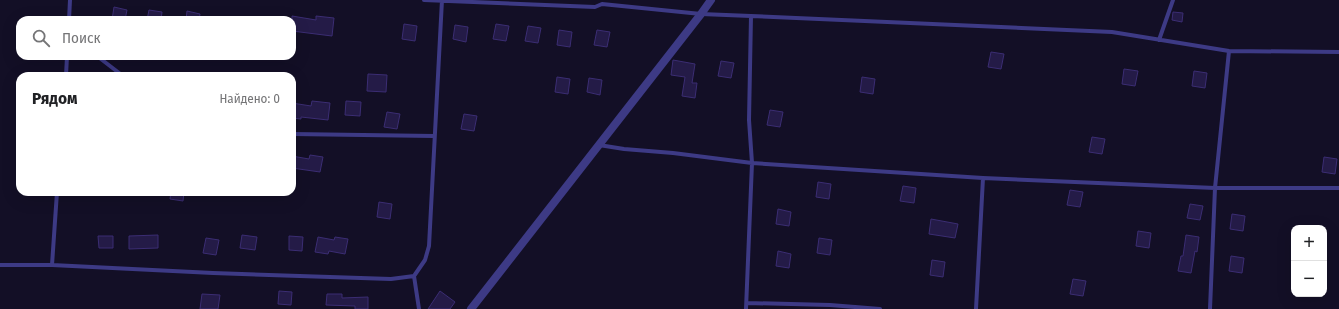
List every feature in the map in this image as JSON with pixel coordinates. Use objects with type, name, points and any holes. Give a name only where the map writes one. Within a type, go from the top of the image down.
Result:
[{"type":"street","points":[[471,309],[711,0]]},
{"type":"lane","points":[[69,16],[70,0]]},
{"type":"lane","points":[[424,0],[595,7],[602,4],[701,14],[1112,32],[1229,51],[1339,52]]},
{"type":"lane","points":[[419,309],[414,276],[425,260],[429,246],[442,0]]},
{"type":"lane","points":[[1159,40],[1173,0]]},
{"type":"lane","points":[[746,309],[752,162],[749,120],[751,16]]},
{"type":"lane","points":[[1210,309],[1215,188],[1229,51]]},
{"type":"lane","points":[[66,72],[67,60]]},
{"type":"lane","points":[[102,60],[118,72]]},
{"type":"lane","points":[[296,134],[434,136]]},
{"type":"lane","points":[[599,145],[624,149],[752,162],[983,178],[1215,188],[1339,188]]},
{"type":"lane","points":[[976,309],[983,178]]},
{"type":"lane","points":[[52,265],[57,196]]},
{"type":"lane","points":[[0,265],[52,265],[213,273],[391,279],[414,276]]},
{"type":"lane","points":[[747,302],[830,305],[880,309]]},
{"type":"building","points":[[114,7],[127,10],[126,16],[113,16]]},
{"type":"building","points":[[149,10],[162,12],[162,16],[148,16]]},
{"type":"building","points":[[187,11],[200,14],[200,16],[186,16]]},
{"type":"building","points":[[1173,12],[1183,13],[1182,22],[1172,20]]},
{"type":"building","points":[[316,16],[334,18],[332,36],[296,32],[296,17],[316,20]]},
{"type":"building","points":[[404,24],[417,26],[415,41],[402,39]]},
{"type":"building","points":[[496,24],[509,26],[506,41],[493,39]]},
{"type":"building","points":[[455,25],[468,27],[466,42],[453,39]]},
{"type":"building","points":[[528,26],[541,28],[538,43],[525,41]]},
{"type":"building","points":[[559,30],[572,32],[570,47],[557,45]]},
{"type":"building","points":[[597,30],[610,32],[607,47],[594,45]]},
{"type":"building","points":[[991,52],[1004,54],[1001,69],[988,67]]},
{"type":"building","points":[[673,60],[695,64],[692,83],[697,83],[695,98],[682,96],[685,77],[671,75]]},
{"type":"building","points":[[721,61],[734,63],[731,78],[718,76]]},
{"type":"building","points":[[1124,69],[1138,71],[1135,86],[1122,84]]},
{"type":"building","points":[[1194,71],[1207,73],[1205,88],[1192,86]]},
{"type":"building","points":[[368,74],[387,75],[386,92],[367,91]]},
{"type":"building","points":[[557,77],[570,79],[568,94],[555,92]]},
{"type":"building","points":[[862,77],[875,79],[873,94],[860,92]]},
{"type":"building","points":[[589,78],[602,80],[600,95],[587,92]]},
{"type":"building","points":[[312,101],[330,103],[328,120],[301,117],[301,119],[296,118],[296,104],[311,106]]},
{"type":"building","points":[[346,101],[361,102],[360,116],[345,115]]},
{"type":"building","points":[[770,110],[783,112],[780,127],[767,125]]},
{"type":"building","points":[[387,112],[400,114],[397,129],[384,127]]},
{"type":"building","points":[[464,114],[477,116],[474,131],[461,129]]},
{"type":"building","points":[[1092,137],[1105,139],[1102,154],[1089,152]]},
{"type":"building","points":[[310,155],[323,157],[320,172],[296,169],[296,157],[309,159]]},
{"type":"building","points":[[1324,157],[1337,159],[1335,174],[1322,172]]},
{"type":"building","points":[[818,182],[831,184],[829,199],[816,197]]},
{"type":"building","points":[[903,186],[916,188],[914,203],[900,201]]},
{"type":"building","points":[[1070,190],[1083,192],[1080,207],[1067,205]]},
{"type":"building","points":[[170,196],[184,196],[183,201],[170,199]]},
{"type":"building","points":[[379,202],[392,204],[390,219],[377,217]]},
{"type":"building","points":[[1190,204],[1203,206],[1200,220],[1187,218]]},
{"type":"building","points":[[778,209],[791,212],[789,226],[776,224]]},
{"type":"building","points":[[1232,214],[1245,216],[1243,231],[1230,229]]},
{"type":"building","points":[[931,219],[958,224],[955,238],[929,234]]},
{"type":"building","points":[[1138,231],[1151,233],[1149,248],[1136,246]]},
{"type":"building","points":[[158,235],[158,248],[129,249],[129,236]]},
{"type":"building","points":[[242,235],[257,237],[255,250],[240,248]]},
{"type":"building","points":[[1186,235],[1199,237],[1197,252],[1195,251],[1191,273],[1178,271],[1181,256],[1183,256]]},
{"type":"building","points":[[98,236],[113,236],[113,248],[99,248]]},
{"type":"building","points":[[289,236],[303,237],[302,251],[289,250]]},
{"type":"building","points":[[318,237],[334,240],[335,237],[348,239],[345,254],[329,251],[328,254],[315,252]]},
{"type":"building","points":[[206,238],[219,240],[216,255],[203,253]]},
{"type":"building","points":[[819,238],[832,240],[830,255],[817,253]]},
{"type":"building","points":[[778,251],[791,254],[789,268],[776,266]]},
{"type":"building","points":[[1231,256],[1244,258],[1242,273],[1229,271]]},
{"type":"building","points":[[932,260],[945,262],[943,277],[930,275]]},
{"type":"building","points":[[1073,279],[1086,281],[1083,296],[1070,294]]},
{"type":"building","points":[[279,291],[292,292],[291,305],[278,304]]},
{"type":"building","points":[[440,291],[455,302],[450,309],[428,309]]},
{"type":"building","points":[[202,294],[220,295],[218,309],[200,309]]},
{"type":"building","points":[[327,294],[342,294],[342,298],[368,297],[368,309],[355,309],[355,306],[326,305]]}]
